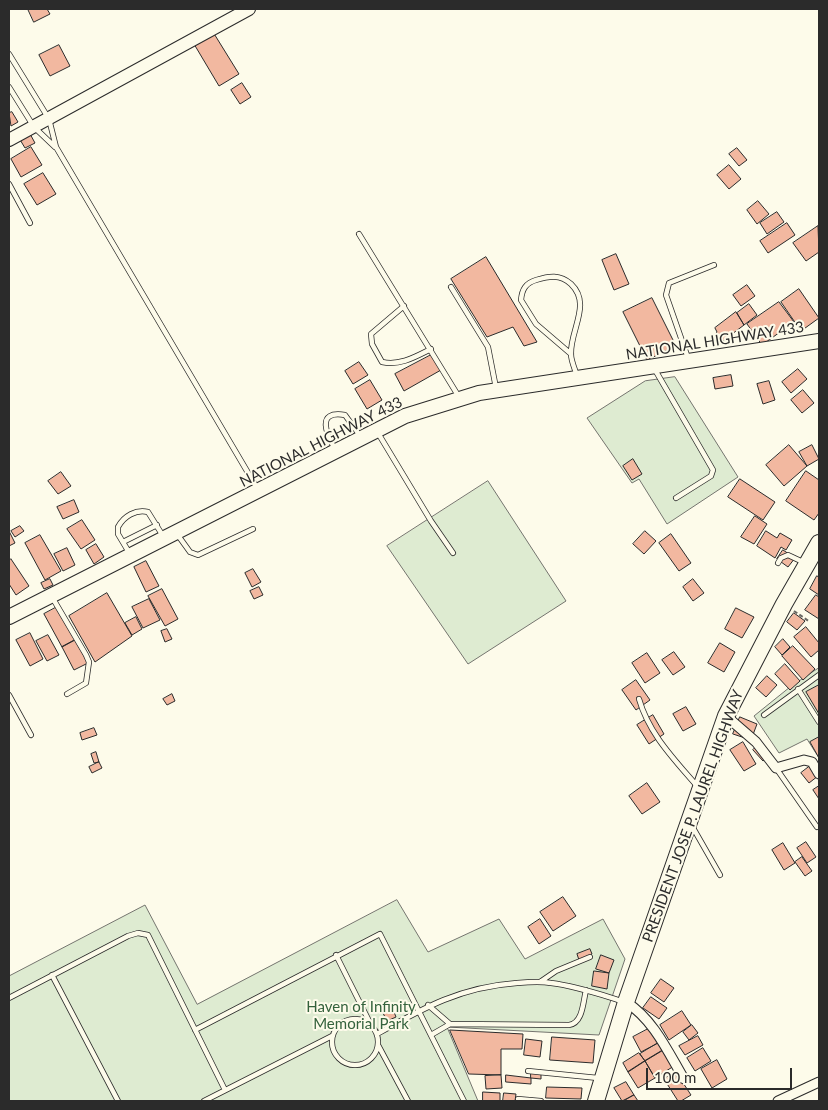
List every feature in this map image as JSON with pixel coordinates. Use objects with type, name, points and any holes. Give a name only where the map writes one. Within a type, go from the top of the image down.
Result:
[{"type":"highway","name":"PRESIDENT JOSE P. LAUREL HIGHWAY","points":[[596,1101],[626,1002],[726,716],[784,604],[819,543]]},
{"type":"main road","name":"NATIONAL HIGHWAY 433","points":[[9,617],[259,491],[376,429],[405,416],[459,398],[496,390],[819,341]]},
{"type":"street","points":[[9,140],[249,9]]},
{"type":"street","points":[[726,716],[756,742],[776,768],[804,760],[812,762],[819,774]]},
{"type":"street","points":[[626,1002],[636,1008],[649,1022],[684,1080]]},
{"type":"street","points":[[778,1101],[819,1082]]},
{"type":"lane","points":[[9,54],[49,119],[56,148]]},
{"type":"lane","points":[[9,87],[34,127],[56,148],[259,491]]},
{"type":"lane","points":[[9,184],[30,223]]},
{"type":"lane","points":[[359,234],[432,349],[459,398]]},
{"type":"lane","points":[[690,362],[666,295],[667,289],[669,283],[714,265]]},
{"type":"lane","points":[[571,354],[536,324],[521,300],[522,289],[531,282],[551,276],[565,279],[574,286],[581,298],[571,354],[577,378]]},
{"type":"lane","points":[[451,288],[488,347],[496,390]]},
{"type":"lane","points":[[404,306],[371,334],[372,344],[382,362],[393,364],[404,362],[432,349]]},
{"type":"lane","points":[[653,367],[713,470],[711,476],[676,498]]},
{"type":"lane","points":[[336,450],[324,428],[326,421],[331,416],[345,415],[361,437]]},
{"type":"lane","points":[[376,429],[431,521],[453,553]]},
{"type":"lane","points":[[130,556],[118,527],[130,514],[141,511],[148,512],[156,525],[190,552],[198,555],[253,529]]},
{"type":"lane","points":[[123,542],[156,525]]},
{"type":"lane","points":[[778,563],[781,558],[788,555],[807,564]]},
{"type":"lane","points":[[51,596],[89,662],[86,683],[67,694]]},
{"type":"lane","points":[[764,715],[819,675]]},
{"type":"lane","points":[[798,689],[819,722]]},
{"type":"lane","points":[[9,695],[31,735]]},
{"type":"lane","points":[[639,699],[648,724],[658,740],[700,790]]},
{"type":"lane","points":[[776,768],[817,827]]},
{"type":"lane","points":[[689,821],[720,875]]},
{"type":"lane","points":[[9,998],[128,936],[138,933],[148,935],[225,1090]]},
{"type":"lane","points":[[195,1030],[336,955],[380,934],[464,1101]]},
{"type":"lane","points":[[336,955],[377,1034],[378,1045],[408,1101]]},
{"type":"lane","points":[[540,982],[556,971],[590,956]]},
{"type":"lane","points":[[52,975],[118,1101]]},
{"type":"lane","points":[[377,1034],[428,1005],[474,988],[540,982],[586,990],[626,1002]]},
{"type":"lane","points":[[430,1035],[450,1024],[574,1024],[579,1020],[586,990]]},
{"type":"lane","points":[[428,1005],[450,1024]]},
{"type":"lane","points":[[371,1024],[360,1018],[348,1019],[338,1025],[332,1036],[331,1047],[336,1057],[345,1063],[356,1065],[366,1062],[374,1055],[378,1045]]},
{"type":"lane","points":[[204,1101],[332,1036]]},
{"type":"lane","points":[[528,1071],[604,1078]]},
{"type":"lane","points":[[518,1099],[541,1101]]},
{"type":"path","points":[[784,604],[810,622]]},
{"type":"green space","points":[[675,377],[738,477],[667,524],[639,479],[632,483],[587,418],[645,381]]},
{"type":"green space","points":[[488,481],[566,601],[468,664],[387,546]]},
{"type":"green space","points":[[819,668],[819,758],[807,739],[779,753],[754,716],[790,687]]},
{"type":"green space","name":"Haven of Infinity Memorial Park","points":[[397,900],[428,952],[499,919],[525,959],[603,919],[625,959],[599,1035],[447,1027],[478,1101],[9,1101],[9,976],[145,905],[197,1004]]},
{"type":"building","points":[[28,9],[47,9],[50,14],[34,22]]},
{"type":"building","points":[[213,32],[239,74],[219,86],[194,44]]},
{"type":"building","points":[[59,45],[70,66],[50,76],[39,55]]},
{"type":"building","points":[[242,83],[251,97],[240,104],[231,90]]},
{"type":"building","points":[[12,112],[18,122],[11,126],[9,113]]},
{"type":"building","points":[[29,132],[35,143],[25,148],[19,138]]},
{"type":"building","points":[[31,147],[42,165],[21,177],[11,159]]},
{"type":"building","points":[[737,148],[747,160],[739,166],[729,154]]},
{"type":"building","points":[[729,165],[741,179],[729,189],[717,175]]},
{"type":"building","points":[[43,173],[56,194],[37,205],[24,184]]},
{"type":"building","points":[[758,201],[769,214],[757,224],[747,210]]},
{"type":"building","points":[[777,212],[784,222],[767,234],[760,223]]},
{"type":"building","points":[[787,223],[795,235],[768,253],[760,241]]},
{"type":"building","points":[[818,226],[819,252],[806,261],[793,243]]},
{"type":"building","points":[[616,254],[629,284],[614,290],[602,260]]},
{"type":"building","points":[[486,257],[537,342],[524,346],[513,327],[487,337],[451,279]]},
{"type":"building","points":[[747,285],[755,296],[741,306],[733,295]]},
{"type":"building","points":[[799,289],[819,318],[801,331],[781,302]]},
{"type":"building","points":[[652,298],[676,346],[647,360],[623,312]]},
{"type":"building","points":[[779,302],[794,322],[762,345],[747,324]]},
{"type":"building","points":[[749,304],[757,315],[744,325],[737,313]]},
{"type":"building","points":[[736,312],[744,325],[719,344],[713,337],[717,332],[715,328]]},
{"type":"building","points":[[433,354],[441,370],[404,391],[395,374]]},
{"type":"building","points":[[359,362],[368,375],[353,384],[345,371]]},
{"type":"building","points":[[798,369],[807,379],[791,393],[782,382]]},
{"type":"building","points":[[731,375],[733,386],[715,389],[713,378]]},
{"type":"building","points":[[370,380],[382,400],[367,409],[355,389]]},
{"type":"building","points":[[769,381],[775,400],[763,404],[757,384]]},
{"type":"building","points":[[803,390],[814,403],[802,413],[791,400]]},
{"type":"building","points":[[789,445],[807,466],[784,486],[766,465]]},
{"type":"building","points":[[812,445],[819,459],[807,466],[799,452]]},
{"type":"building","points":[[633,459],[642,474],[632,480],[623,466]]},
{"type":"building","points":[[806,471],[819,480],[819,513],[814,520],[786,501]]},
{"type":"building","points":[[61,472],[71,486],[58,494],[48,481]]},
{"type":"building","points":[[740,479],[775,502],[763,520],[728,497]]},
{"type":"building","points":[[74,500],[79,512],[63,519],[57,507]]},
{"type":"building","points":[[755,516],[767,524],[754,544],[741,537]]},
{"type":"building","points":[[82,520],[95,540],[81,549],[67,529]]},
{"type":"building","points":[[20,526],[24,531],[15,537],[11,531]]},
{"type":"building","points":[[9,531],[15,543],[9,546]]},
{"type":"building","points":[[645,531],[656,541],[644,554],[633,544]]},
{"type":"building","points":[[766,531],[777,538],[780,533],[792,540],[786,550],[781,547],[775,558],[757,546]]},
{"type":"building","points":[[671,534],[691,563],[679,571],[659,543]]},
{"type":"building","points":[[40,535],[61,571],[45,580],[25,543]]},
{"type":"building","points":[[96,544],[104,557],[94,564],[86,550]]},
{"type":"building","points":[[67,548],[75,565],[63,571],[54,554]]},
{"type":"building","points":[[783,550],[795,558],[788,567],[777,559]]},
{"type":"building","points":[[11,559],[29,586],[16,595],[9,584],[9,561]]},
{"type":"building","points":[[146,561],[159,586],[146,592],[134,567]]},
{"type":"building","points":[[253,569],[261,582],[252,587],[245,573]]},
{"type":"building","points":[[817,576],[819,577],[819,595],[810,589]]},
{"type":"building","points":[[50,579],[53,585],[44,589],[41,583]]},
{"type":"building","points":[[693,579],[704,593],[693,601],[683,587]]},
{"type":"building","points":[[259,587],[263,595],[254,599],[250,591]]},
{"type":"building","points":[[162,589],[178,619],[165,626],[148,596]]},
{"type":"building","points":[[107,593],[132,636],[95,662],[69,616]]},
{"type":"building","points":[[816,595],[819,597],[819,619],[805,610]]},
{"type":"building","points":[[149,599],[160,620],[143,628],[132,607]]},
{"type":"building","points":[[57,607],[75,640],[62,647],[44,614]]},
{"type":"building","points":[[736,608],[754,617],[742,638],[725,629]]},
{"type":"building","points":[[794,613],[805,621],[797,630],[787,622]]},
{"type":"building","points":[[136,617],[142,629],[132,635],[125,623]]},
{"type":"building","points":[[806,627],[819,643],[819,650],[811,657],[794,637]]},
{"type":"building","points":[[167,629],[172,639],[165,642],[161,631]]},
{"type":"building","points":[[30,633],[43,659],[30,666],[16,640]]},
{"type":"building","points":[[48,635],[59,655],[47,661],[36,641]]},
{"type":"building","points":[[783,639],[790,647],[782,655],[775,647]]},
{"type":"building","points":[[75,640],[88,663],[74,670],[62,647]]},
{"type":"building","points":[[720,643],[735,652],[724,672],[708,663]]},
{"type":"building","points":[[793,646],[815,669],[803,680],[782,656]]},
{"type":"building","points":[[674,652],[685,667],[673,675],[662,660]]},
{"type":"building","points":[[647,653],[660,673],[645,683],[632,663]]},
{"type":"building","points":[[785,664],[800,681],[790,690],[775,674]]},
{"type":"building","points":[[767,676],[777,685],[766,697],[756,688]]},
{"type":"building","points":[[636,680],[650,700],[636,710],[622,690]]},
{"type":"building","points":[[819,685],[819,714],[806,692]]},
{"type":"building","points":[[172,694],[175,701],[167,705],[163,699]]},
{"type":"building","points":[[686,707],[696,724],[683,731],[673,714]]},
{"type":"building","points":[[653,715],[664,734],[649,744],[637,725]]},
{"type":"building","points":[[740,717],[757,724],[751,740],[733,734]]},
{"type":"building","points":[[94,728],[97,735],[82,740],[80,733]]},
{"type":"building","points":[[819,737],[819,758],[810,742]]},
{"type":"building","points":[[743,742],[756,764],[744,771],[730,750]]},
{"type":"building","points":[[761,742],[771,754],[763,761],[753,750]]},
{"type":"building","points":[[96,752],[99,762],[94,763],[91,754]]},
{"type":"building","points":[[99,762],[102,768],[92,773],[89,767]]},
{"type":"building","points":[[810,766],[818,776],[809,783],[801,773]]},
{"type":"building","points":[[647,783],[660,802],[642,814],[629,796]]},
{"type":"building","points":[[819,786],[819,799],[813,790]]},
{"type":"building","points":[[806,842],[816,857],[807,863],[797,848]]},
{"type":"building","points":[[783,843],[795,863],[784,870],[772,850]]},
{"type":"building","points":[[802,857],[812,871],[805,876],[795,862]]},
{"type":"building","points":[[563,897],[576,916],[553,931],[540,912]]},
{"type":"building","points":[[540,919],[551,936],[539,944],[528,927]]},
{"type":"building","points":[[590,949],[592,954],[579,960],[577,954]]},
{"type":"building","points":[[601,955],[614,960],[609,973],[596,969]]},
{"type":"building","points":[[594,971],[609,973],[607,989],[592,986]]},
{"type":"building","points":[[661,979],[674,988],[664,1002],[651,993]]},
{"type":"building","points":[[651,997],[667,1008],[659,1019],[643,1008]]},
{"type":"building","points":[[392,1007],[396,1017],[387,1021],[382,1011]]},
{"type":"building","points":[[682,1011],[691,1025],[669,1040],[660,1025]]},
{"type":"building","points":[[692,1025],[698,1033],[689,1040],[683,1032]]},
{"type":"building","points":[[650,1028],[658,1043],[641,1052],[633,1037]]},
{"type":"building","points":[[450,1030],[523,1034],[522,1049],[501,1049],[501,1075],[469,1074]]},
{"type":"building","points":[[698,1036],[703,1045],[685,1055],[679,1046]]},
{"type":"building","points":[[552,1037],[595,1040],[593,1063],[550,1060]]},
{"type":"building","points":[[526,1039],[542,1041],[540,1057],[524,1055]]},
{"type":"building","points":[[660,1042],[665,1049],[645,1061],[640,1054]]},
{"type":"building","points":[[703,1048],[711,1061],[695,1071],[687,1058]]},
{"type":"building","points":[[665,1049],[674,1066],[655,1078],[645,1061]]},
{"type":"building","points":[[639,1053],[645,1061],[628,1072],[623,1063]]},
{"type":"building","points":[[717,1060],[727,1079],[712,1088],[701,1069]]},
{"type":"building","points":[[645,1061],[655,1078],[638,1088],[628,1072]]},
{"type":"building","points":[[676,1072],[691,1095],[681,1101],[678,1101],[664,1079]]},
{"type":"building","points":[[531,1073],[541,1073],[541,1079],[531,1078]]},
{"type":"building","points":[[501,1075],[502,1088],[486,1089],[485,1076]]},
{"type":"building","points":[[506,1075],[531,1078],[531,1084],[506,1082]]},
{"type":"building","points":[[626,1082],[634,1095],[622,1101],[614,1088]]},
{"type":"building","points":[[547,1087],[582,1088],[581,1099],[546,1098]]},
{"type":"building","points":[[483,1092],[500,1093],[500,1101],[483,1101]]},
{"type":"building","points":[[504,1093],[516,1094],[515,1101],[503,1101]]},
{"type":"building","points":[[634,1095],[638,1101],[624,1101]]}]
